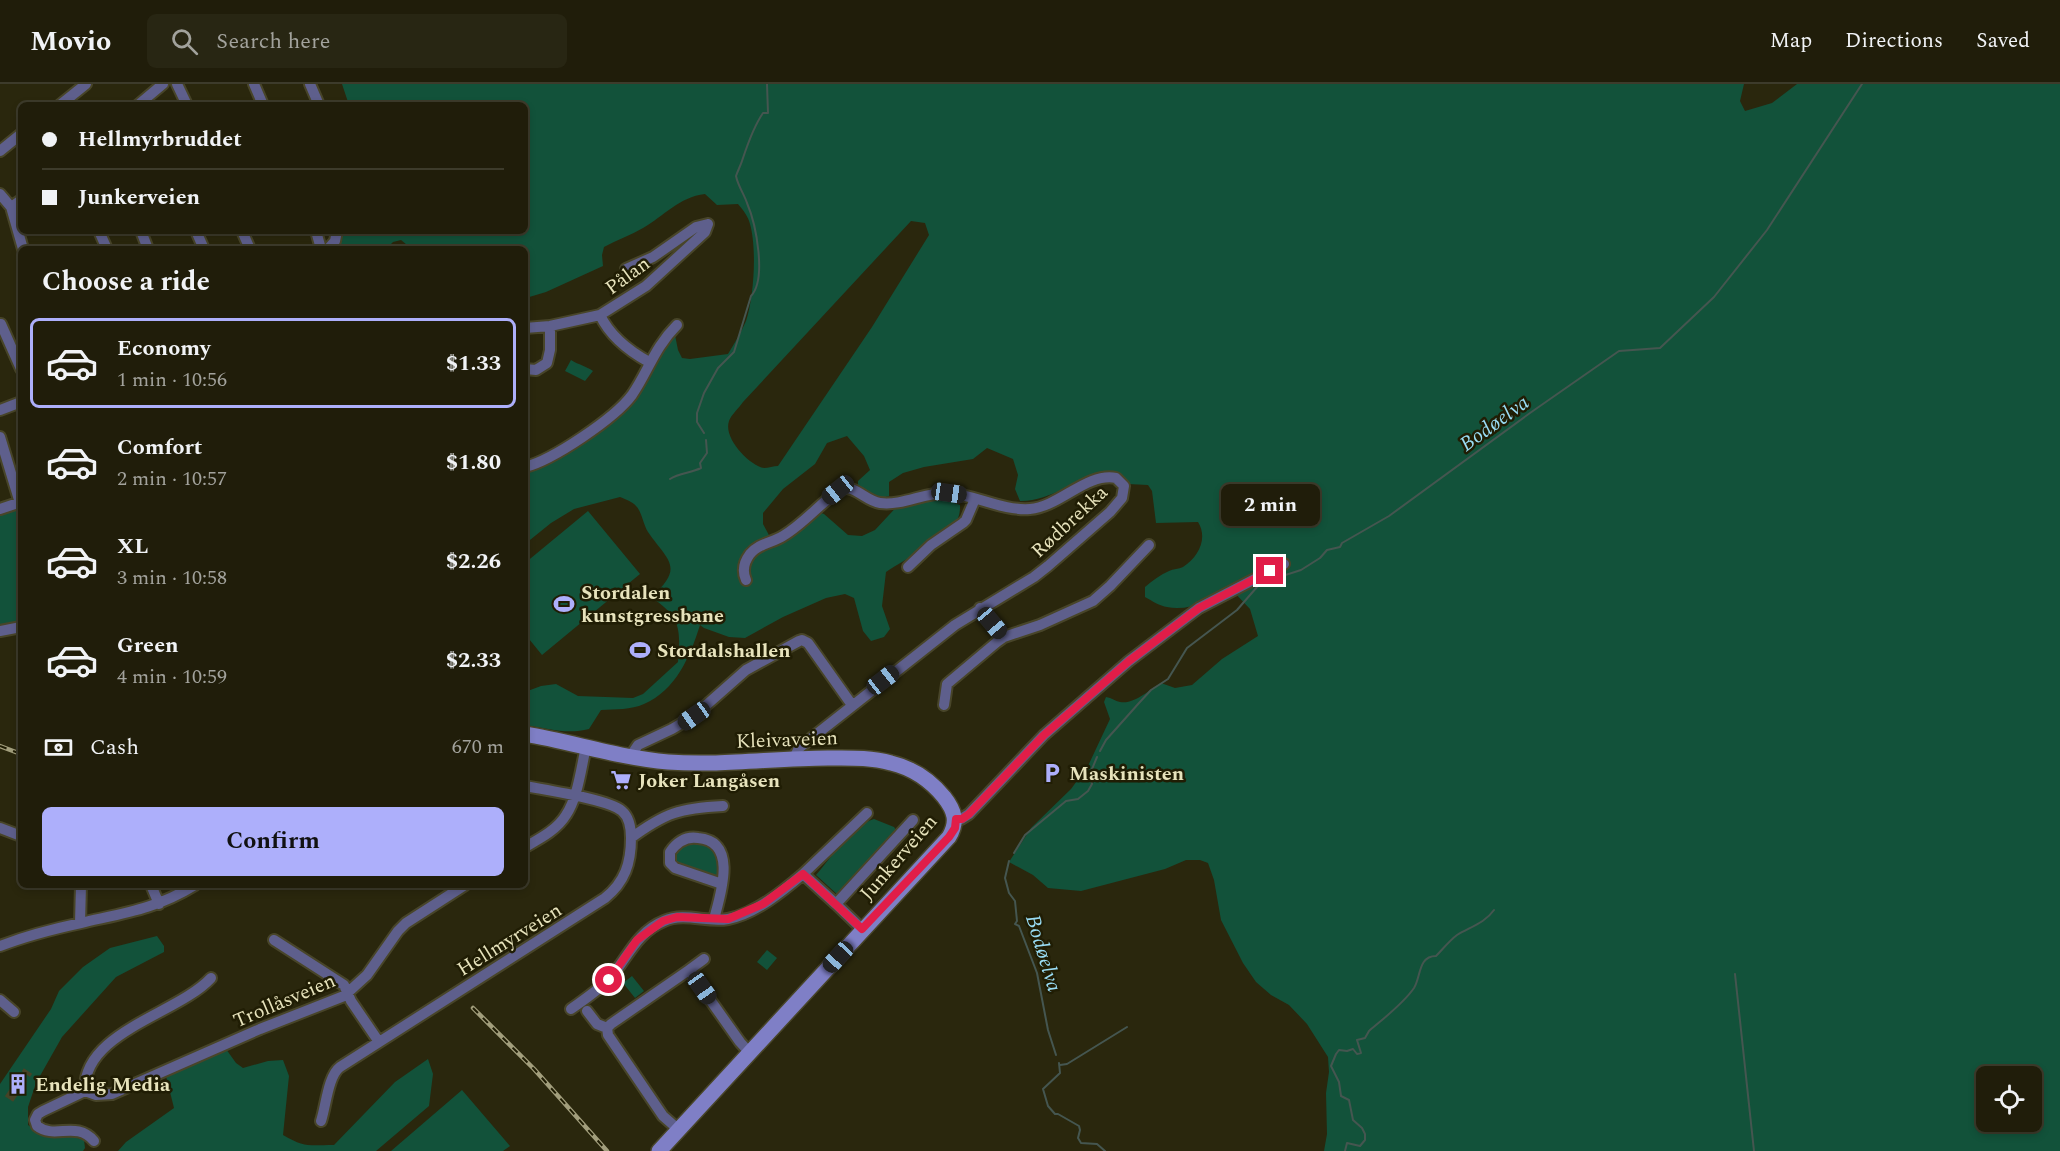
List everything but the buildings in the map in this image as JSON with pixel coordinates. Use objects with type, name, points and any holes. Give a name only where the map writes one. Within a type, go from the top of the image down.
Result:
[{"type":"street","points":[[64,102],[86,84]]},
{"type":"street","points":[[142,102],[163,84]]},
{"type":"street","points":[[177,84],[186,102]]},
{"type":"street","points":[[254,84],[262,102]]},
{"type":"street","points":[[310,84],[318,102]]},
{"type":"street","points":[[0,151],[18,136]]},
{"type":"street","points":[[0,194],[11,207],[18,232]]},
{"type":"street","points":[[11,207],[18,202]]},
{"type":"street","name":"Pålan","points":[[528,328],[550,326],[600,315],[646,286],[705,232],[708,224],[696,227],[653,257],[626,269]]},
{"type":"street","points":[[600,315],[621,343],[649,362]]},
{"type":"street","points":[[1,324],[18,362]]},
{"type":"street","points":[[528,466],[542,460],[610,418],[630,397],[664,337],[676,325]]},
{"type":"street","points":[[528,369],[536,370],[547,363],[550,350],[550,326]]},
{"type":"street","points":[[0,410],[18,403]]},
{"type":"street","points":[[0,437],[18,496]]},
{"type":"street","name":"Rødbrekka","points":[[746,580],[744,565],[751,552],[762,544],[784,536],[842,488],[852,488],[872,501],[888,504],[949,493],[1018,509],[1031,509],[1043,506],[1104,477],[1116,478],[1124,486],[1122,498],[1110,512],[1048,566],[1017,588],[955,625],[799,748],[794,758]]},
{"type":"street","points":[[908,567],[931,545],[963,524],[975,499]]},
{"type":"street","points":[[0,509],[18,503]]},
{"type":"street","points":[[944,705],[945,688],[950,681],[1004,637],[1040,625],[1093,601],[1149,544]]},
{"type":"street","name":"Junkerveien","points":[[659,1151],[949,837],[955,828],[956,819],[962,819],[969,814],[1044,735],[1154,642],[1199,608],[1284,564]]},
{"type":"street","points":[[980,608],[1004,637]]},
{"type":"street","points":[[0,632],[18,628]]},
{"type":"street","points":[[630,757],[638,745],[694,716],[746,670],[799,640],[808,643],[852,705]]},
{"type":"street","name":"Kleivaveien","points":[[528,735],[630,757],[668,762],[697,763],[794,758],[868,759],[899,765],[918,774],[933,785],[947,801],[956,819]]},
{"type":"street","points":[[528,845],[558,825],[565,817],[574,796],[585,747]]},
{"type":"street","points":[[528,787],[574,796],[622,810],[629,824],[631,838],[673,812],[723,806]]},
{"type":"street","points":[[571,1009],[609,980],[637,940],[649,930],[663,921],[677,917],[728,919],[763,904],[803,874],[867,813]]},
{"type":"street","points":[[836,904],[913,820]]},
{"type":"street","points":[[0,828],[18,835]]},
{"type":"street","points":[[714,919],[722,884],[724,865],[721,853],[705,838],[696,837],[684,839],[670,852],[670,863],[675,868],[722,884]]},
{"type":"street","name":"Hellmyrveien","points":[[321,1121],[330,1080],[335,1071],[614,891],[626,873],[631,853],[631,838]]},
{"type":"street","points":[[803,874],[862,929]]},
{"type":"street","points":[[80,923],[81,888]]},
{"type":"street","points":[[152,888],[159,904]]},
{"type":"street","points":[[0,946],[40,933],[159,904],[190,888]]},
{"type":"street","name":"Trollåsveien","points":[[85,1091],[96,1095],[112,1094],[349,992],[367,975],[406,923],[460,888]]},
{"type":"street","points":[[274,939],[344,984],[351,1001],[380,1042]]},
{"type":"street","points":[[679,1130],[663,1116],[608,1035],[607,1028],[704,959]]},
{"type":"street","points":[[689,970],[749,1052]]},
{"type":"street","points":[[94,1141],[87,1134],[78,1131],[39,1129],[35,1124],[38,1114],[85,1091],[84,1083],[90,1064],[108,1045],[137,1025],[196,991],[212,978]]},
{"type":"street","points":[[0,1000],[14,1012]]},
{"type":"street","points":[[587,1011],[597,1024],[607,1028]]},
{"type":"green space","points":[[342,84],[1744,84],[1740,101],[1745,111],[1772,103],[1797,84],[2060,84],[2060,1151],[1324,1151],[1327,1134],[1328,1057],[1307,1024],[1289,1005],[1271,995],[1256,982],[1243,963],[1221,920],[1214,880],[1208,863],[1200,860],[1186,860],[1165,869],[1081,891],[1048,888],[1033,875],[1009,862],[1031,828],[1071,789],[1088,766],[1110,719],[1104,702],[1106,697],[1125,702],[1136,699],[1161,683],[1175,688],[1192,685],[1222,659],[1258,636],[1250,609],[1231,589],[1200,604],[1184,608],[1164,606],[1145,597],[1145,587],[1156,578],[1183,567],[1194,558],[1202,541],[1201,528],[1198,522],[1156,523],[1152,491],[1148,485],[1128,484],[1110,472],[1042,498],[1020,501],[1015,489],[1018,475],[1013,459],[987,448],[973,459],[903,473],[889,482],[889,496],[876,500],[858,486],[858,481],[870,470],[864,456],[847,436],[827,443],[815,464],[783,489],[763,513],[763,524],[770,537],[779,537],[816,511],[824,514],[848,535],[862,536],[875,530],[902,501],[930,495],[960,505],[960,513],[953,526],[925,548],[886,572],[882,606],[890,629],[884,637],[871,641],[863,631],[854,598],[845,594],[826,598],[783,617],[745,638],[729,637],[700,625],[692,649],[680,671],[665,690],[655,698],[634,707],[601,710],[589,729],[581,731],[528,725],[528,691],[556,684],[578,696],[633,698],[643,694],[678,662],[679,640],[676,624],[668,611],[651,597],[668,578],[670,564],[648,532],[638,509],[633,503],[620,497],[574,509],[551,523],[528,542],[528,468],[612,422],[661,350],[675,335],[682,358],[728,354],[746,321],[751,299],[754,259],[750,224],[738,204],[717,205],[705,194],[696,196],[679,203],[643,228],[604,247],[603,266],[546,292],[528,297],[528,246],[408,246],[401,240],[389,246],[338,246],[340,234],[528,234],[528,102],[348,102]],"holes":[[[911,221],[925,223],[929,235],[872,327],[778,466],[764,468],[751,462],[733,443],[728,428],[731,416]]]},
{"type":"green space","points":[[571,360],[593,371],[585,381],[565,371]]},
{"type":"green space","points":[[18,508],[18,625],[2,626],[0,624],[0,513]]},
{"type":"green space","name":"Stordalen kunstgressbane","points":[[588,511],[640,574],[542,655],[528,638],[528,561]]},
{"type":"green space","points":[[874,819],[894,827],[898,833],[839,896],[816,875],[850,835],[866,822]]},
{"type":"green space","points":[[686,842],[705,843],[718,856],[720,878],[717,879],[674,864],[673,852]]},
{"type":"green space","points":[[157,936],[164,946],[164,952],[116,977],[62,1037],[36,1083],[28,1107],[28,1125],[40,1134],[68,1135],[84,1140],[83,1151],[0,1151],[0,1084],[51,1009],[59,991],[83,967],[110,948]]},
{"type":"green space","points":[[767,950],[777,958],[767,970],[757,962]]},
{"type":"green space","points":[[632,976],[644,991],[635,998],[623,983]]},
{"type":"green space","points":[[226,1049],[236,1063],[243,1068],[268,1061],[283,1060],[289,1076],[283,1135],[302,1144],[334,1145],[395,1082],[428,1059],[433,1074],[429,1106],[376,1151],[118,1151],[126,1142],[174,1108],[166,1076]]},
{"type":"green space","points":[[462,1090],[510,1146],[503,1151],[391,1151]]},
{"type":"waterway","points":[[704,433],[697,422],[697,413],[704,393],[718,368],[734,352],[758,277],[758,251],[754,224],[736,176],[757,123],[763,113],[768,113],[767,84]]},
{"type":"waterway","name":"Bodøelva","points":[[1100,751],[1106,740],[1151,690],[1168,679],[1187,648],[1237,610],[1257,587],[1267,581],[1301,570],[1320,558],[1327,550],[1340,547],[1342,543],[1389,516],[1619,351],[1660,348],[1714,297],[1767,230],[1862,84]]},
{"type":"waterway","points":[[670,479],[701,468],[700,463],[707,453],[706,440]]},
{"type":"waterway","name":"Bodøelva","points":[[1014,853],[1025,835],[1066,801],[1078,799],[1088,791],[1092,784],[1090,774],[1097,757]]},
{"type":"waterway","name":"Bodøelva","points":[[1009,861],[1005,878],[1009,893],[1015,901],[1017,921],[1015,924],[1019,926],[1037,973],[1048,1030],[1056,1055]]},
{"type":"waterway","points":[[1345,1151],[1347,1143],[1360,1146],[1365,1140],[1365,1134],[1353,1120],[1349,1100],[1341,1096],[1339,1082],[1331,1066],[1336,1054],[1339,1050],[1353,1049],[1357,1054],[1361,1053],[1357,1040],[1365,1038],[1369,1031],[1410,994],[1426,959],[1436,956],[1457,935],[1482,922],[1494,910]]},
{"type":"waterway","points":[[1735,974],[1754,1151]]},
{"type":"waterway","points":[[1060,1065],[1067,1064],[1127,1027]]},
{"type":"waterway","name":"Bodøelva","points":[[1059,1063],[1060,1073],[1043,1089],[1048,1106],[1055,1114],[1079,1126],[1078,1138],[1081,1143],[1097,1144],[1105,1151]]},
{"type":"tunnel","points":[[9,1099],[28,1071]]},
{"type":"railway","points":[[0,746],[18,753]]},
{"type":"railway","points":[[473,1008],[534,1069],[607,1151]]},
{"type":"place","name":"Stordalen kunstgressbane","points":[[564,604]]},
{"type":"place","name":"Stordalshallen","points":[[640,650]]},
{"type":"place","name":"Maskinisten","points":[[1052,773]]},
{"type":"place","name":"Joker Langåsen","points":[[621,780]]},
{"type":"place","name":"Endelig Media","points":[[18,1084]]},
{"type":"route","points":[[609,980],[637,940],[663,921],[677,917],[728,919],[763,904],[803,874],[862,929],[949,837],[955,828],[956,819],[962,819],[969,814],[1044,735],[1073,709],[1129,661],[1199,608],[1270,571]]}]
